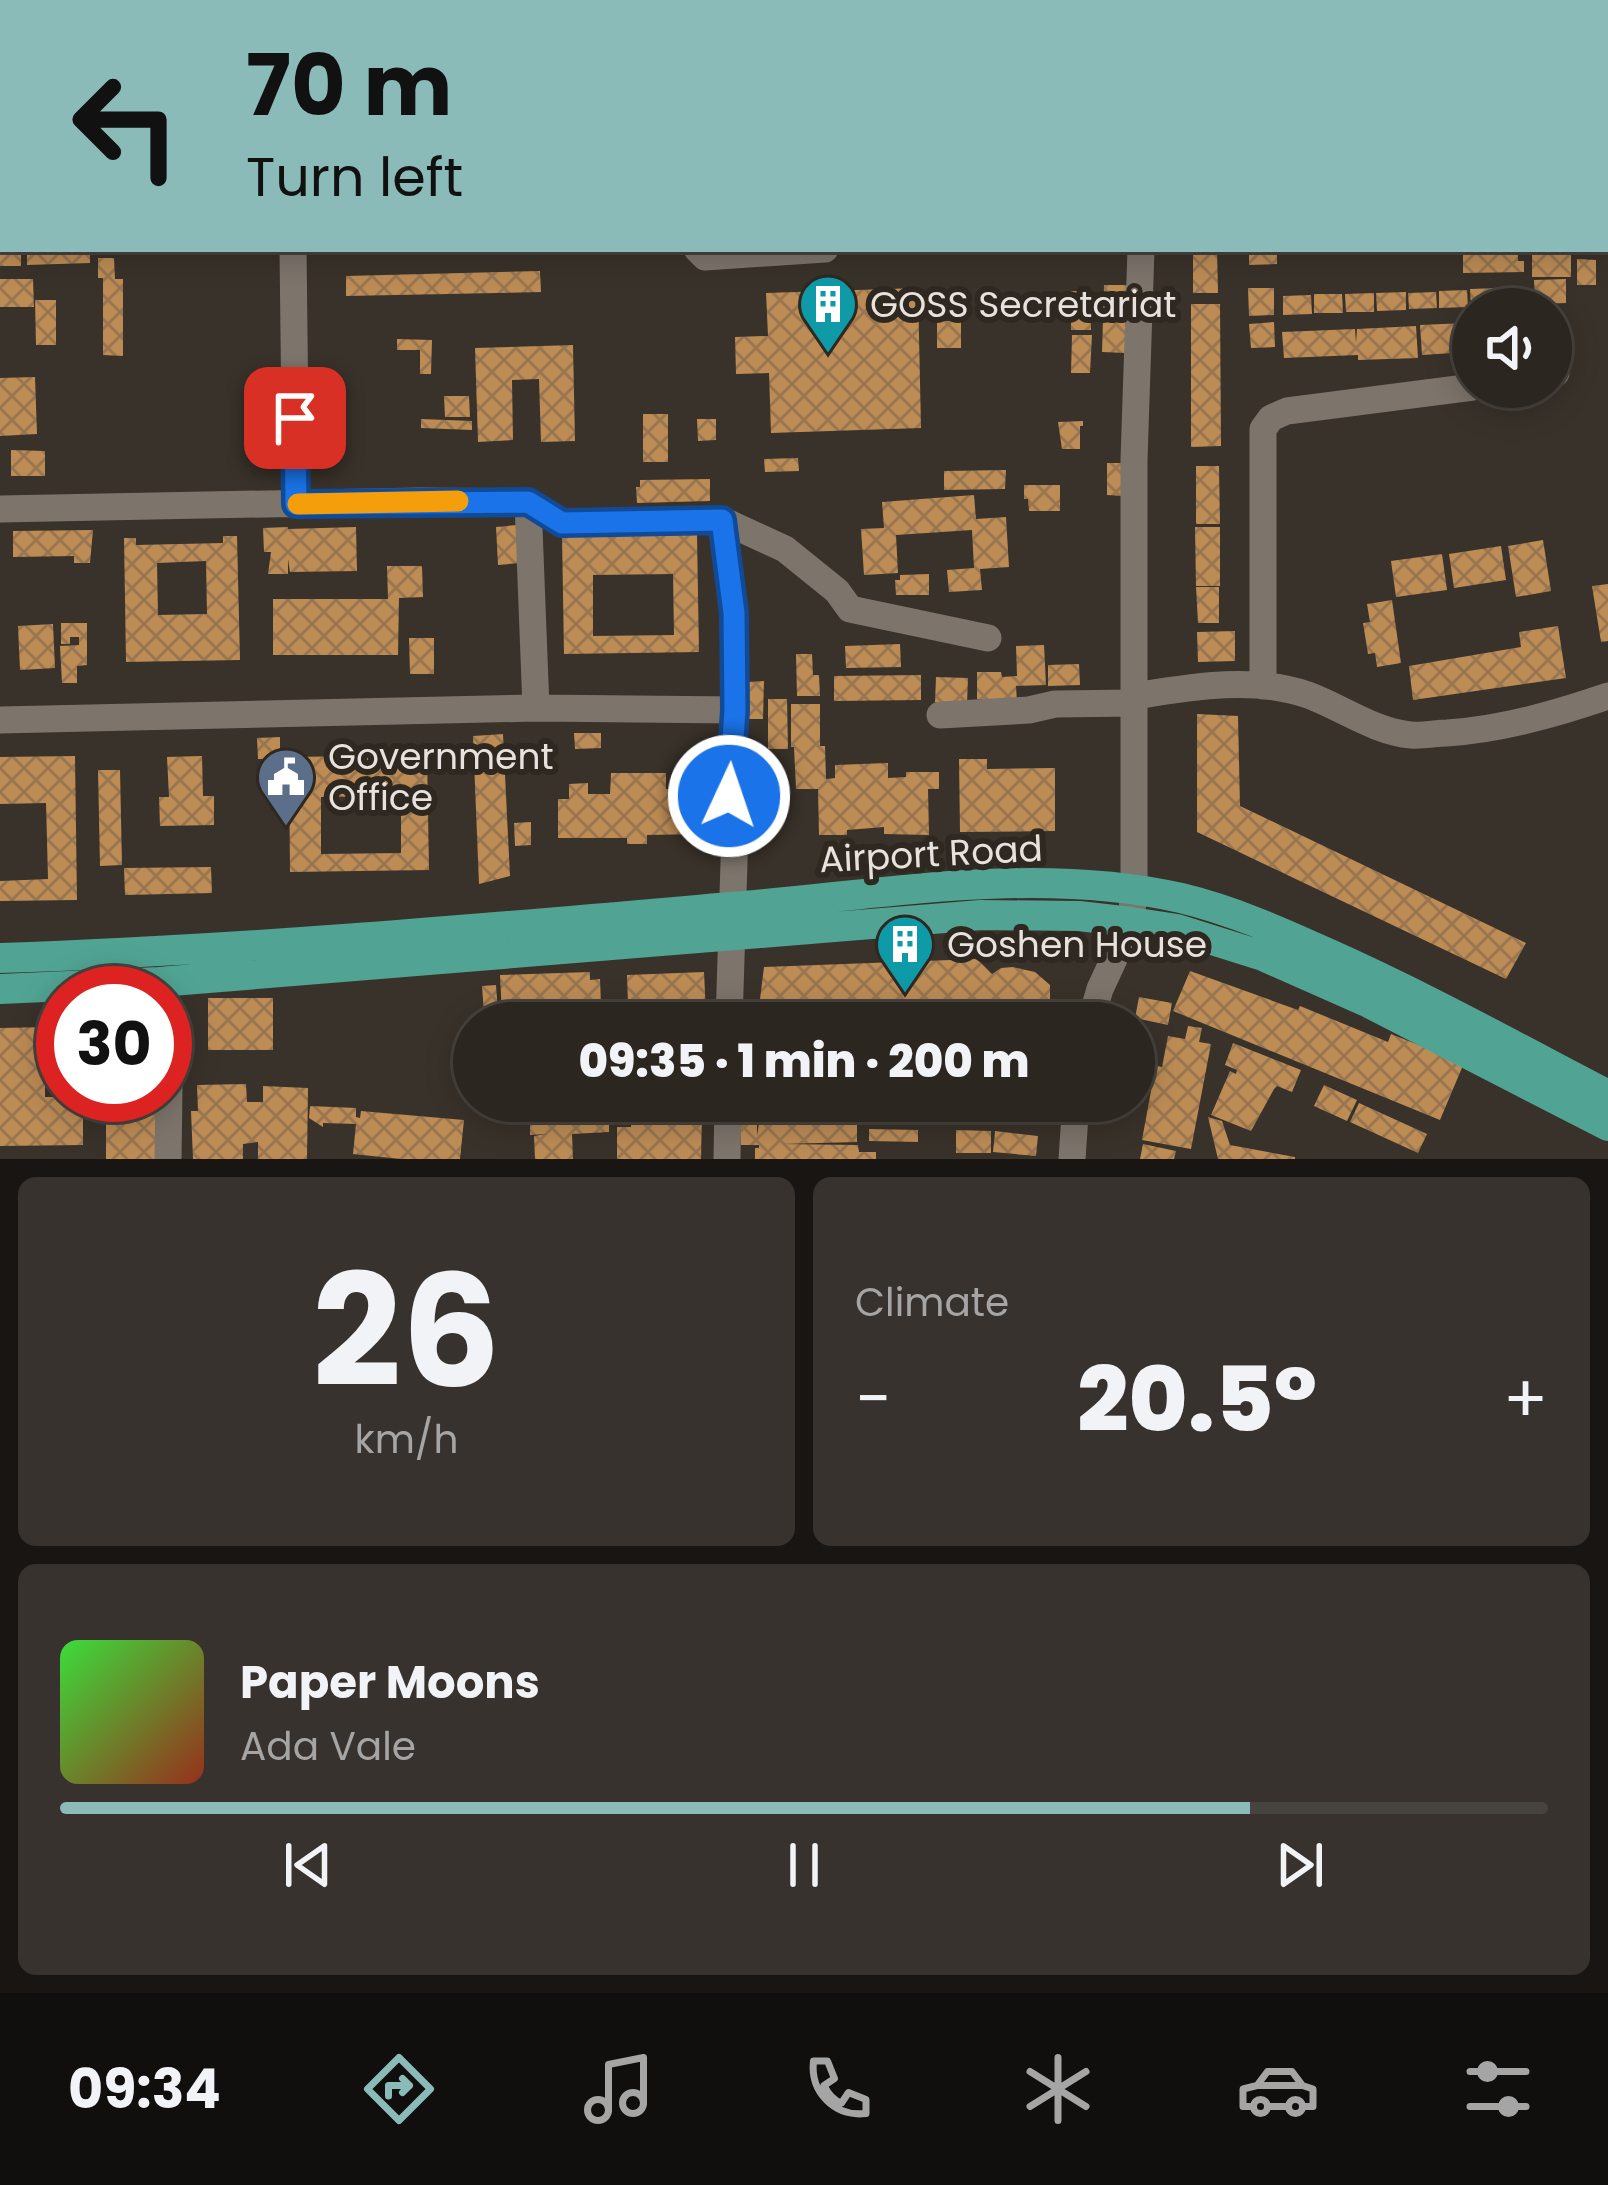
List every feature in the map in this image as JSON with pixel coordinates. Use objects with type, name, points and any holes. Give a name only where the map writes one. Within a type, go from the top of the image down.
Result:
[{"type":"main road","name":"Airport Road","points":[[192,984],[732,920],[979,884],[1134,889],[1187,899],[1271,928],[1378,976],[1608,1095]]},
{"type":"main road","name":"Airport Road","points":[[0,958],[732,920],[1079,916],[1177,929],[1263,956],[1367,1002],[1608,1126]]},
{"type":"main road","name":"Airport Road","points":[[0,989],[36,989]]},
{"type":"street","points":[[293,252],[296,504]]},
{"type":"street","points":[[700,252],[705,257],[740,252]]},
{"type":"street","points":[[1096,1002],[1130,922],[1134,889],[1134,460],[1141,252]]},
{"type":"street","points":[[1263,686],[1263,429],[1271,418],[1287,411],[1452,390]]},
{"type":"street","points":[[528,502],[536,709]]},
{"type":"street","points":[[0,509],[528,502],[562,523],[722,520],[785,549],[837,591],[850,609],[988,638]]},
{"type":"street","points":[[722,520],[734,613],[730,1002]]},
{"type":"street","points":[[940,715],[1135,699],[1192,687],[1263,686],[1303,693],[1409,735],[1484,730],[1608,696]]},
{"type":"street","points":[[0,720],[536,709],[735,710]]},
{"type":"street","points":[[168,1159],[169,1122]]},
{"type":"street","points":[[727,1159],[728,1122]]},
{"type":"street","points":[[1072,1159],[1075,1122]]},
{"type":"building","points":[[0,252],[21,252],[21,266],[0,266]]},
{"type":"building","points":[[27,252],[90,252],[90,263],[27,265]]},
{"type":"building","points":[[1193,252],[1217,252],[1218,293],[1193,293]]},
{"type":"building","points":[[1249,252],[1277,252],[1277,264],[1249,265]]},
{"type":"building","points":[[1463,252],[1518,252],[1518,261],[1524,261],[1524,272],[1463,273]]},
{"type":"building","points":[[1532,252],[1571,252],[1571,277],[1532,277]]},
{"type":"building","points":[[98,258],[114,258],[115,279],[123,279],[123,356],[103,355],[103,278],[98,278]]},
{"type":"building","points":[[1577,259],[1596,260],[1596,285],[1577,285]]},
{"type":"building","points":[[540,271],[541,292],[346,296],[346,276]]},
{"type":"building","points":[[0,279],[33,279],[34,307],[0,307]]},
{"type":"building","points":[[1566,279],[1566,288],[1534,288],[1534,280]]},
{"type":"building","points":[[1104,285],[1127,285],[1126,353],[1102,352]]},
{"type":"building","name":"GOSS Secretariat","points":[[918,288],[921,428],[771,433],[769,373],[736,374],[735,337],[768,336],[766,293]]},
{"type":"building","points":[[1248,288],[1274,288],[1274,315],[1249,316]]},
{"type":"building","points":[[1071,291],[1091,291],[1091,330],[1071,330]]},
{"type":"building","points":[[1439,291],[1452,291],[1452,308],[1439,308]]},
{"type":"building","points":[[1406,292],[1406,310],[1377,311],[1376,293]]},
{"type":"building","points":[[1436,292],[1437,308],[1409,309],[1408,293]]},
{"type":"building","points":[[1374,293],[1374,312],[1346,312],[1345,294]]},
{"type":"building","points":[[1314,294],[1342,294],[1343,313],[1314,313]]},
{"type":"building","points":[[1311,295],[1312,314],[1283,315],[1283,296]]},
{"type":"building","points":[[35,300],[56,300],[56,345],[36,345]]},
{"type":"building","points":[[1191,304],[1220,304],[1221,446],[1191,447]]},
{"type":"building","points":[[937,321],[961,321],[961,348],[937,348]]},
{"type":"building","points":[[1274,322],[1275,347],[1251,348],[1249,324]]},
{"type":"building","points":[[1452,324],[1452,353],[1422,355],[1420,325]]},
{"type":"building","points":[[1416,326],[1418,358],[1284,358],[1282,332],[1355,329],[1356,343],[1357,329]]},
{"type":"building","points":[[1072,335],[1092,335],[1090,373],[1071,373]]},
{"type":"building","points":[[397,339],[432,340],[431,374],[420,374],[420,350],[397,350]]},
{"type":"building","points":[[573,345],[575,441],[541,442],[539,379],[512,380],[513,440],[478,442],[475,348]]},
{"type":"building","points":[[35,377],[37,434],[0,436],[0,378]]},
{"type":"building","points":[[444,396],[469,396],[470,417],[445,417]]},
{"type":"building","points":[[643,414],[668,414],[668,462],[643,462]]},
{"type":"building","points":[[421,419],[472,421],[472,430],[421,428]]},
{"type":"building","points":[[697,419],[716,419],[716,440],[698,441]]},
{"type":"building","points":[[1083,421],[1080,449],[1062,449],[1058,422]]},
{"type":"building","points":[[11,450],[45,451],[45,476],[11,476]]},
{"type":"building","points":[[798,458],[799,471],[765,472],[764,459]]},
{"type":"building","points":[[1107,463],[1123,463],[1123,496],[1107,495]]},
{"type":"building","points":[[1196,466],[1219,466],[1220,524],[1196,524]]},
{"type":"building","points":[[1006,470],[1005,489],[944,490],[944,471]]},
{"type":"building","points":[[710,479],[710,501],[637,503],[640,480]]},
{"type":"building","points":[[1024,485],[1060,485],[1060,511],[1029,511]]},
{"type":"building","points":[[974,495],[976,519],[1006,517],[1009,567],[980,569],[982,590],[949,592],[947,570],[974,568],[972,530],[896,535],[898,573],[864,575],[861,529],[884,528],[882,502]]},
{"type":"building","points":[[517,525],[520,563],[498,565],[496,527]]},
{"type":"building","points":[[356,527],[357,571],[290,572],[288,559],[288,574],[268,574],[271,552],[264,552],[263,528]]},
{"type":"building","points":[[1195,527],[1220,527],[1220,586],[1196,586]]},
{"type":"building","points":[[93,530],[90,563],[74,563],[74,556],[13,557],[13,531]]},
{"type":"building","points":[[697,534],[699,652],[564,654],[562,536]],"holes":[[[673,574],[674,635],[593,636],[593,575]]]},
{"type":"building","points":[[223,536],[237,536],[240,660],[126,662],[124,538],[136,538],[136,545],[223,543]],"holes":[[[206,561],[207,614],[158,615],[157,563]]]},
{"type":"building","points":[[1543,540],[1551,591],[1516,597],[1508,546]]},
{"type":"building","points":[[1501,546],[1506,580],[1454,588],[1449,554]]},
{"type":"building","points":[[1442,554],[1447,590],[1396,597],[1391,561]]},
{"type":"building","points":[[387,566],[422,566],[423,597],[399,598],[398,655],[273,655],[273,599],[388,599]]},
{"type":"building","points":[[929,574],[929,595],[896,595],[895,580],[900,575]]},
{"type":"building","points":[[1608,584],[1608,641],[1601,642],[1592,586]]},
{"type":"building","points":[[1196,587],[1219,587],[1219,623],[1198,623]]},
{"type":"building","points":[[1392,600],[1401,663],[1377,667],[1375,653],[1368,654],[1363,623],[1370,622],[1367,604]]},
{"type":"building","points":[[61,623],[87,623],[87,665],[77,666],[77,683],[62,683],[60,646],[79,645],[79,637],[61,644]]},
{"type":"building","points":[[53,624],[55,668],[20,670],[18,626]]},
{"type":"building","points":[[736,625],[747,625],[747,682],[764,681],[763,719],[739,719]]},
{"type":"building","points":[[1558,626],[1566,678],[1413,700],[1409,666],[1521,647],[1519,632]]},
{"type":"building","points":[[1235,631],[1235,661],[1198,662],[1197,632]]},
{"type":"building","points":[[409,638],[434,638],[434,674],[410,674]]},
{"type":"building","points":[[900,644],[901,667],[846,668],[845,646]]},
{"type":"building","points":[[1044,645],[1046,685],[1016,686],[1017,702],[977,699],[977,672],[1017,676],[1016,646]]},
{"type":"building","points":[[796,654],[812,654],[820,696],[797,696]]},
{"type":"building","points":[[1079,664],[1080,685],[1048,686],[1048,665]]},
{"type":"building","points":[[921,675],[921,700],[834,701],[834,676]]},
{"type":"building","points":[[936,677],[968,678],[967,703],[935,702]]},
{"type":"building","points":[[768,699],[787,699],[788,749],[768,749]]},
{"type":"building","points":[[791,704],[820,704],[826,779],[835,778],[835,765],[888,763],[888,778],[906,777],[906,772],[939,772],[939,789],[928,789],[929,835],[884,834],[884,827],[819,835],[818,789],[796,789]]},
{"type":"building","points":[[1197,714],[1238,716],[1240,806],[1526,943],[1506,979],[1197,832]]},
{"type":"building","points":[[574,733],[601,733],[601,748],[575,749]]},
{"type":"building","points":[[503,734],[510,876],[479,884],[473,736]]},
{"type":"building","points":[[280,737],[280,759],[258,759],[257,738]]},
{"type":"building","points":[[427,755],[429,870],[290,872],[289,757]],"holes":[[[401,796],[401,853],[321,854],[321,797]]]},
{"type":"building","points":[[75,756],[77,900],[0,901],[0,881],[48,879],[46,803],[0,804],[0,757]]},
{"type":"building","points":[[202,756],[203,796],[214,796],[214,825],[160,826],[159,797],[169,797],[167,757]]},
{"type":"building","points":[[959,759],[987,759],[987,769],[1055,768],[1055,831],[960,832]]},
{"type":"building","points":[[744,769],[761,769],[761,800],[744,800]]},
{"type":"building","points":[[98,770],[120,770],[122,865],[100,866]]},
{"type":"building","points":[[611,773],[666,773],[666,789],[687,789],[687,781],[707,781],[707,788],[723,788],[724,840],[705,840],[704,834],[647,835],[647,844],[627,844],[627,838],[558,838],[558,799],[569,799],[569,784],[588,783],[588,794],[610,794]]},
{"type":"building","points":[[531,822],[531,845],[515,846],[514,823]]},
{"type":"building","points":[[211,867],[212,893],[125,895],[124,868]]},
{"type":"building","name":"Goshen House","points":[[977,959],[992,974],[1013,967],[1035,972],[1050,985],[1050,1002],[760,1002],[764,967]]},
{"type":"building","points":[[1190,971],[1298,1010],[1300,1006],[1388,1042],[1391,1034],[1464,1063],[1440,1120],[1173,1011]]},
{"type":"building","points":[[590,972],[590,980],[600,979],[601,1002],[501,1002],[500,975]]},
{"type":"building","points":[[704,972],[705,1002],[628,1002],[627,975]]},
{"type":"building","points":[[496,985],[497,1002],[483,1002],[482,986]]},
{"type":"building","points":[[1139,997],[1172,1003],[1168,1025],[1155,1022],[1155,1002],[1138,1002]]},
{"type":"building","points":[[208,998],[273,998],[273,1050],[208,1050]]},
{"type":"building","points":[[1188,1026],[1202,1028],[1199,1042],[1211,1044],[1191,1149],[1142,1140],[1145,1122],[1155,1122],[1155,1066],[1162,1067],[1168,1036],[1185,1039]]},
{"type":"building","points":[[36,1027],[36,1122],[83,1122],[83,1145],[0,1146],[0,1028]]},
{"type":"building","points":[[1233,1043],[1301,1070],[1292,1092],[1274,1089],[1251,1131],[1211,1115],[1230,1071],[1236,1074],[1237,1070],[1225,1065]]},
{"type":"building","points":[[246,1084],[247,1102],[263,1102],[263,1086],[308,1088],[307,1159],[258,1159],[258,1142],[243,1144],[243,1159],[193,1159],[197,1085]]},
{"type":"building","points":[[1324,1085],[1357,1100],[1347,1121],[1314,1106]]},
{"type":"building","points":[[1359,1103],[1427,1134],[1418,1153],[1350,1122]]},
{"type":"building","points":[[310,1106],[356,1108],[360,1118],[361,1111],[453,1119],[464,1122],[460,1159],[353,1154],[356,1124],[323,1123],[323,1127],[309,1118]]},
{"type":"building","points":[[1208,1117],[1222,1121],[1230,1145],[1295,1159],[1218,1159]]},
{"type":"building","points":[[106,1122],[156,1122],[155,1159],[106,1159]]},
{"type":"building","points":[[530,1122],[609,1122],[609,1132],[572,1134],[573,1159],[535,1159],[534,1136],[546,1134],[530,1135]]},
{"type":"building","points":[[631,1122],[702,1122],[701,1159],[617,1159],[617,1127],[631,1127]]},
{"type":"building","points":[[740,1122],[757,1122],[757,1136],[759,1123],[857,1123],[857,1142],[781,1144],[858,1145],[859,1152],[876,1152],[876,1159],[755,1159],[759,1145],[741,1145]]},
{"type":"building","points":[[869,1129],[918,1130],[918,1142],[869,1141]]},
{"type":"building","points":[[956,1130],[991,1131],[991,1153],[956,1153]]},
{"type":"building","points":[[995,1131],[1038,1136],[1036,1156],[993,1152]]},
{"type":"building","points":[[1143,1144],[1176,1151],[1174,1159],[1140,1159]]},
{"type":"slow traffic","points":[[298,504],[458,501]]},
{"type":"place","name":"GOSS Secretariat","points":[[828,355]]},
{"type":"place","name":"Government Office","points":[[286,828]]},
{"type":"place","name":"Goshen House","points":[[905,995]]},
{"type":"route","points":[[295,418],[296,504],[528,502],[562,523],[722,520],[734,613],[735,710],[729,796]]}]
